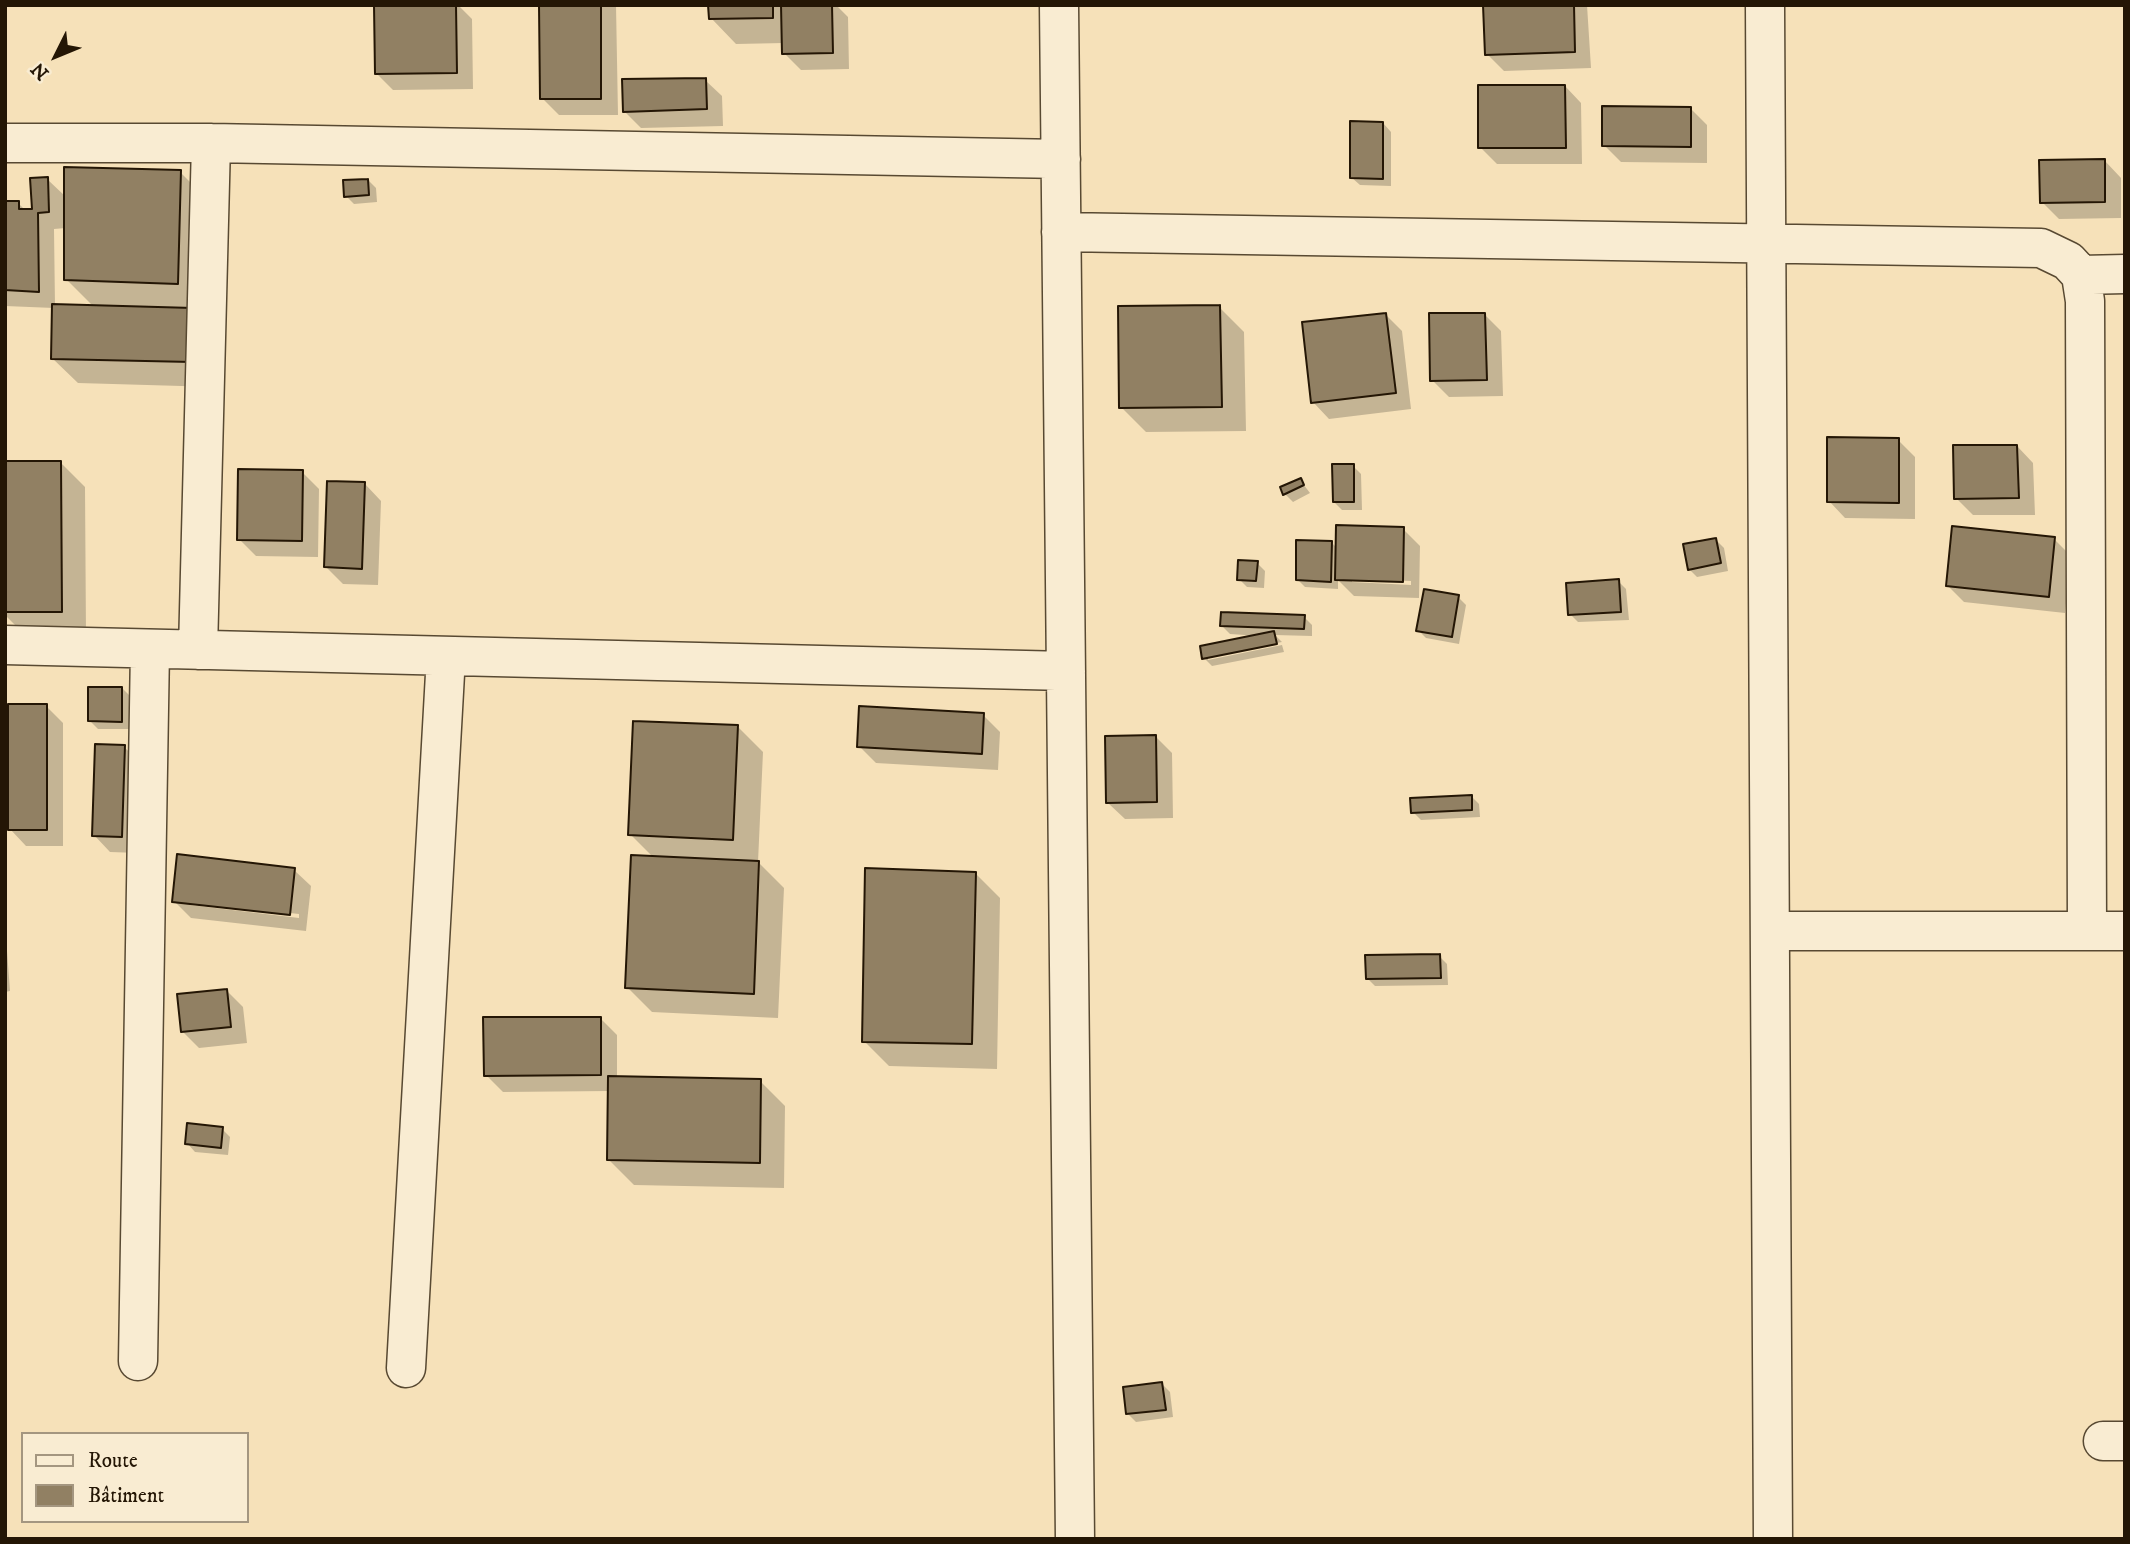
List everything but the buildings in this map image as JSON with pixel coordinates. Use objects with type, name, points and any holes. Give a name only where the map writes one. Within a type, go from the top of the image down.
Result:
[{"type":"street","points":[[1059,5],[1075,1539]]},
{"type":"street","points":[[1765,5],[1773,1539]]},
{"type":"street","points":[[5,143],[211,143],[1061,159]]},
{"type":"street","points":[[198,650],[211,143]]},
{"type":"street","points":[[1061,232],[2041,248],[2068,261],[2081,275],[2085,301],[2087,931]]},
{"type":"street","points":[[2081,275],[2125,274]]},
{"type":"street","points":[[5,645],[1066,671]]},
{"type":"street","points":[[138,1361],[150,649]]},
{"type":"street","points":[[406,1368],[446,656]]},
{"type":"street","points":[[1771,931],[2125,931]]}]
